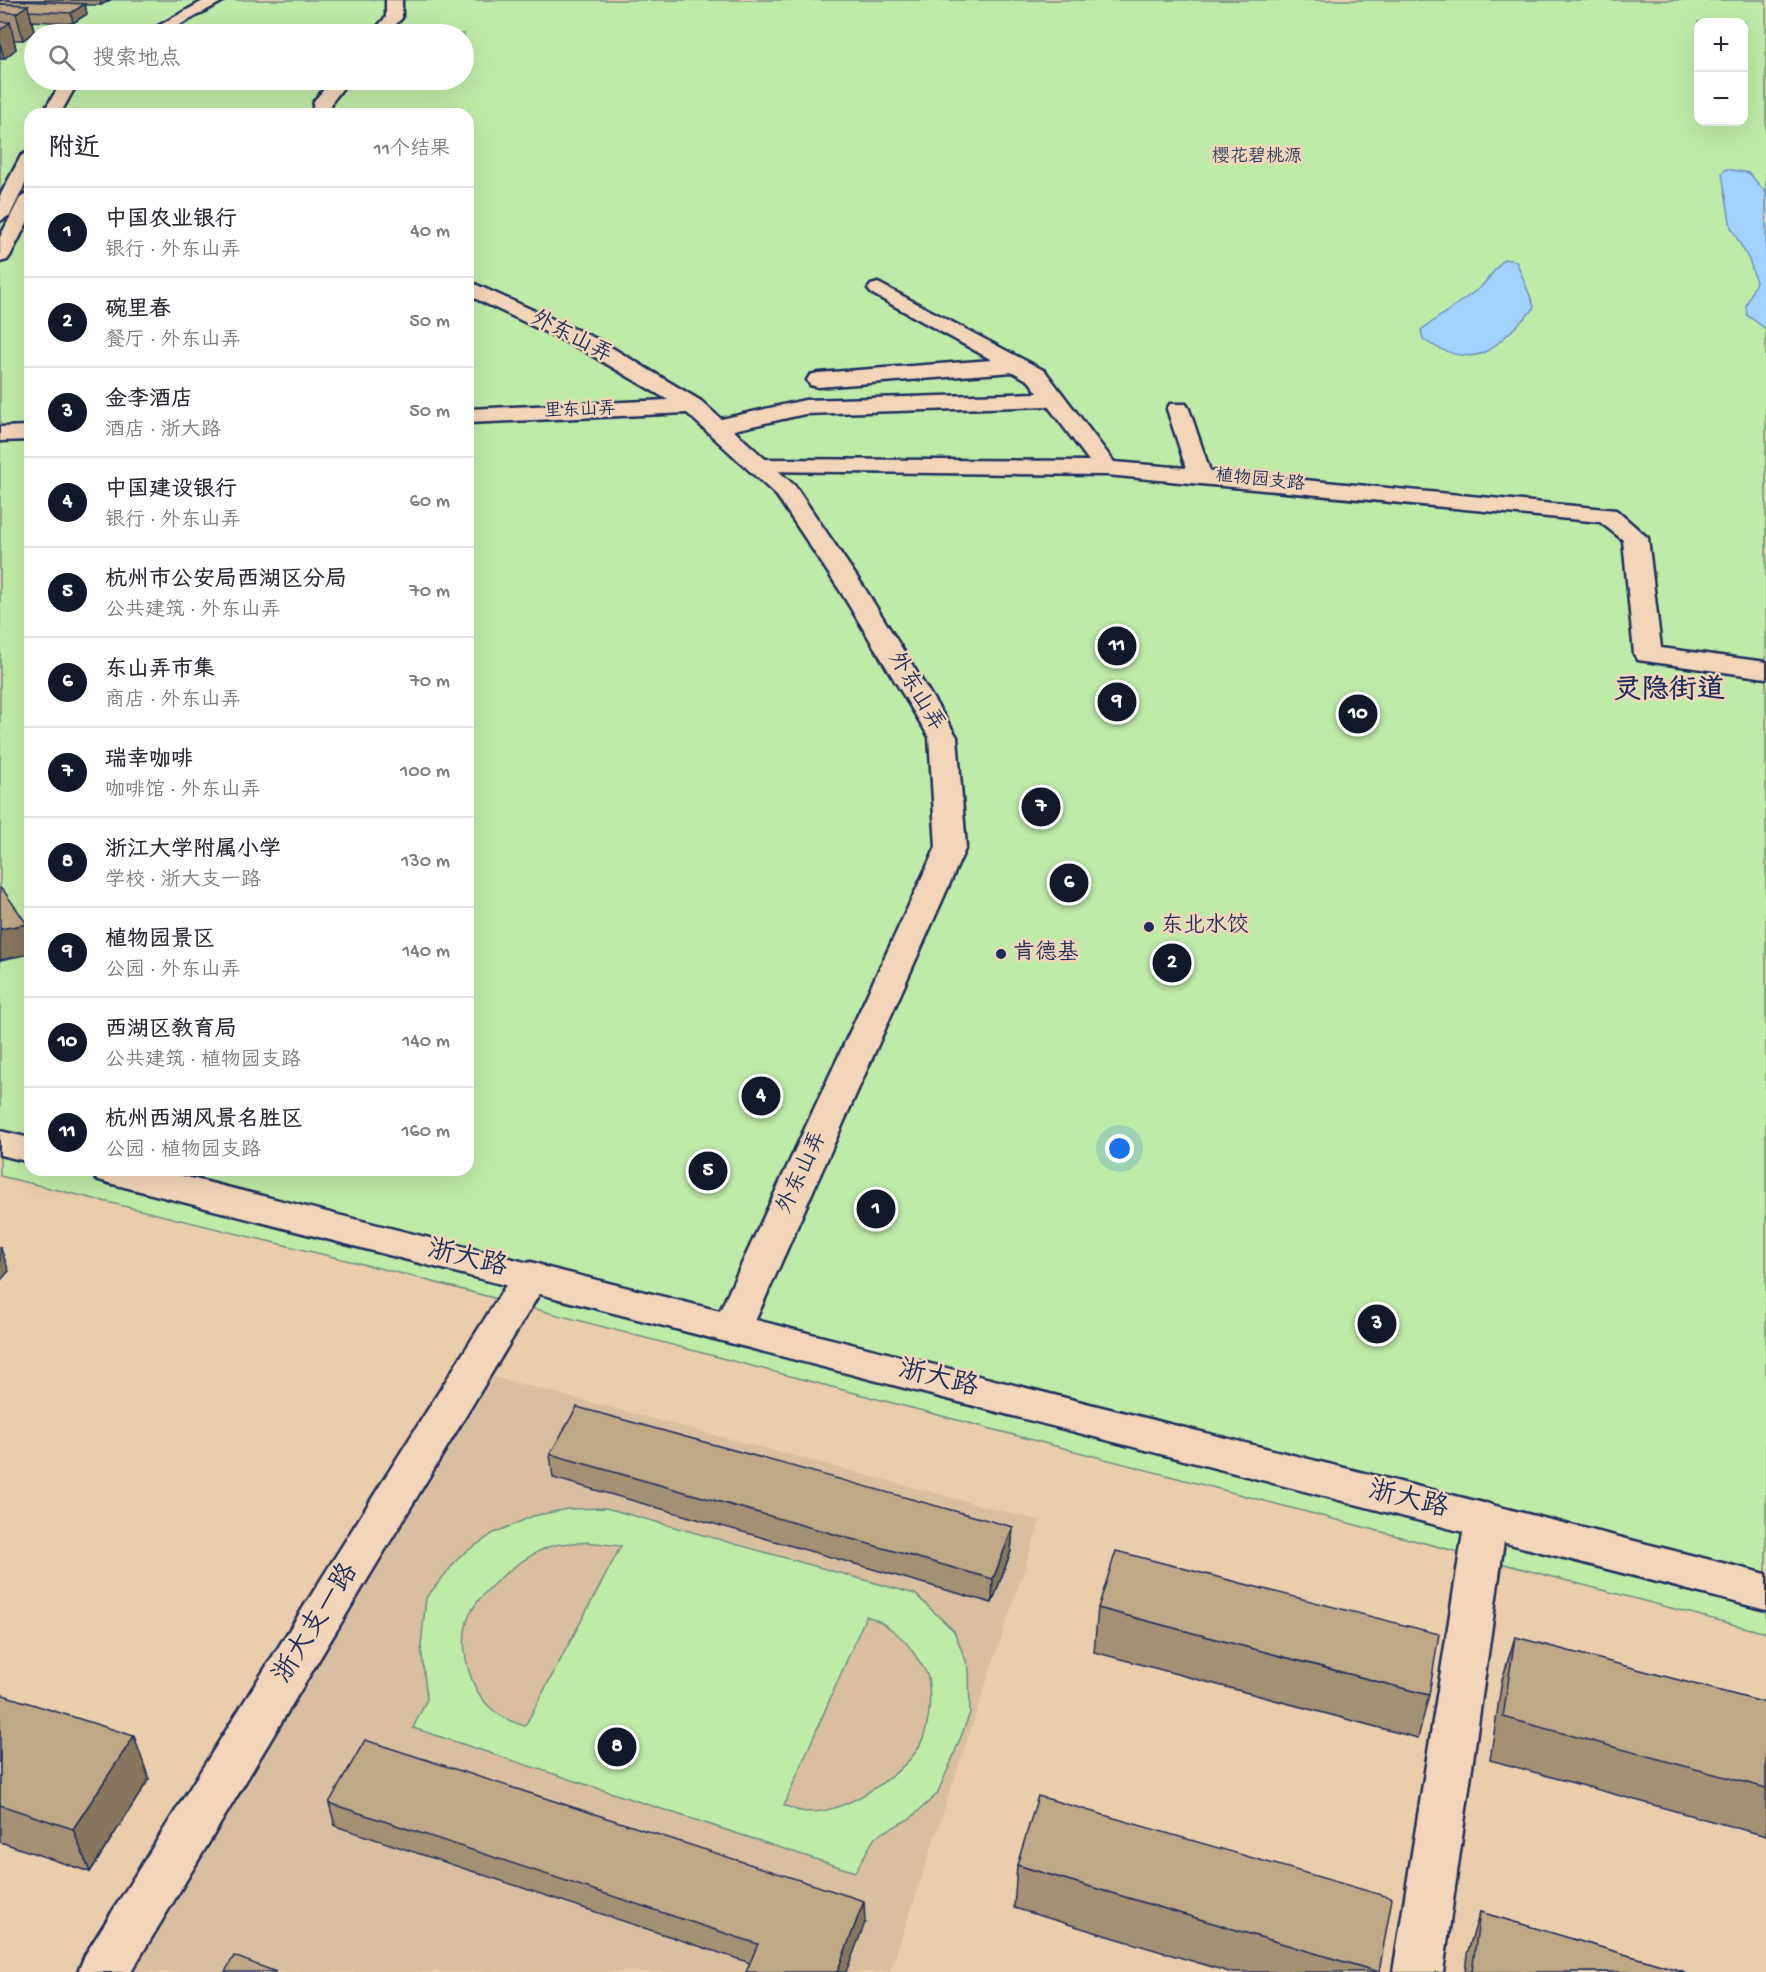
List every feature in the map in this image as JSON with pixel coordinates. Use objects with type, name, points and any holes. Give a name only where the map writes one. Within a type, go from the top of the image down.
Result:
[{"type":"street","points":[[147,24],[191,0]]},
{"type":"street","points":[[171,24],[217,0]]},
{"type":"street","points":[[389,24],[394,18],[394,0]]},
{"type":"street","points":[[57,108],[76,90]]},
{"type":"street","points":[[321,108],[322,101],[332,90]]},
{"type":"street","points":[[0,214],[24,168]]},
{"type":"street","points":[[0,256],[24,210]]},
{"type":"street","points":[[878,289],[1037,376],[1107,468]]},
{"type":"street","name":"外东山弄","points":[[474,290],[591,345],[693,406],[758,466],[793,501],[852,589],[943,736],[951,847],[732,1328]]},
{"type":"street","points":[[818,380],[1015,364]]},
{"type":"street","points":[[716,427],[800,399],[1054,399]]},
{"type":"street","name":"里东山弄","points":[[474,416],[693,406]]},
{"type":"street","points":[[1178,409],[1200,475]]},
{"type":"street","points":[[0,434],[24,433]]},
{"type":"street","name":"植物园支路","points":[[758,466],[1107,468],[1606,515],[1635,538],[1648,654],[1766,670]]},
{"type":"street","points":[[0,1143],[24,1149]]},
{"type":"street","name":"浙大路","points":[[133,1176],[1766,1592]]},
{"type":"street","name":"浙大支一路","points":[[103,1972],[531,1276]]},
{"type":"street","points":[[1418,1972],[1486,1521]]},
{"type":"shaded area","points":[[494,1377],[1040,1521],[890,1972],[130,1972]]},
{"type":"green space","name":"樱花碧桃源","points":[[0,0],[1766,0],[1766,1633],[395,1272],[0,1176]]},
{"type":"green space","points":[[606,1508],[915,1594],[954,1631],[969,1669],[970,1713],[937,1794],[911,1818],[875,1837],[855,1872],[413,1728],[427,1699],[421,1646],[426,1598],[460,1556],[494,1533],[533,1516],[568,1509]],"holes":[[[587,1542],[621,1546],[525,1726],[516,1723],[492,1710],[476,1689],[466,1659],[464,1637],[467,1622],[480,1599],[503,1575],[517,1565],[555,1545]],[[866,1616],[887,1626],[900,1637],[926,1672],[929,1707],[924,1737],[906,1764],[879,1786],[847,1803],[815,1812],[801,1811],[784,1805]]]},
{"type":"water","points":[[1726,169],[1749,173],[1766,193],[1766,329],[1747,315],[1746,305],[1756,282],[1750,262],[1731,227],[1722,173]]},
{"type":"water","points":[[1504,259],[1516,261],[1534,306],[1532,311],[1498,343],[1477,355],[1452,353],[1423,339],[1421,330],[1481,287]]},
{"type":"building","points":[[0,0],[85,4],[71,13],[29,11],[28,5],[0,4]]},
{"type":"building","points":[[0,4],[28,5],[16,13],[0,12]]},
{"type":"building","points":[[0,22],[10,22],[0,30]]},
{"type":"building","points":[[0,888],[24,920],[24,925],[0,929]]},
{"type":"building","points":[[577,1407],[1013,1527],[993,1579],[550,1454]]},
{"type":"building","points":[[1116,1551],[1439,1634],[1429,1695],[1098,1608]]},
{"type":"building","points":[[1515,1637],[1766,1703],[1766,1788],[1503,1717]]},
{"type":"building","points":[[0,1694],[134,1736],[73,1829],[0,1805]]},
{"type":"building","points":[[365,1740],[864,1901],[837,1972],[746,1972],[758,1944],[329,1803]]},
{"type":"building","points":[[1038,1796],[1392,1898],[1379,1972],[1017,1865]]},
{"type":"building","points":[[1480,1912],[1685,1972],[1472,1972]]},
{"type":"building","points":[[234,1956],[276,1972],[225,1972]]},
{"type":"place","name":"杭州西湖风景名胜区","points":[[1117,646]]},
{"type":"place","name":"植物园景区","points":[[1117,702]]},
{"type":"place","name":"西湖区教育局","points":[[1358,714]]},
{"type":"place","name":"瑞幸咖啡","points":[[1041,807]]},
{"type":"place","name":"东山弄市集","points":[[1069,883]]},
{"type":"place","name":"东北水饺","points":[[1149,927]]},
{"type":"place","name":"肯德基","points":[[1001,954]]},
{"type":"place","name":"碗里春","points":[[1172,963]]},
{"type":"place","name":"中国建设银行","points":[[761,1096]]},
{"type":"place","name":"杭州市公安局西湖区分局","points":[[708,1171]]},
{"type":"place","name":"中国农业银行","points":[[876,1209]]},
{"type":"place","name":"金李酒店","points":[[1377,1324]]},
{"type":"place","name":"浙江大学附属小学","points":[[617,1747]]},
{"type":"district","name":"灵隐街道","points":[[1669,691]]}]
